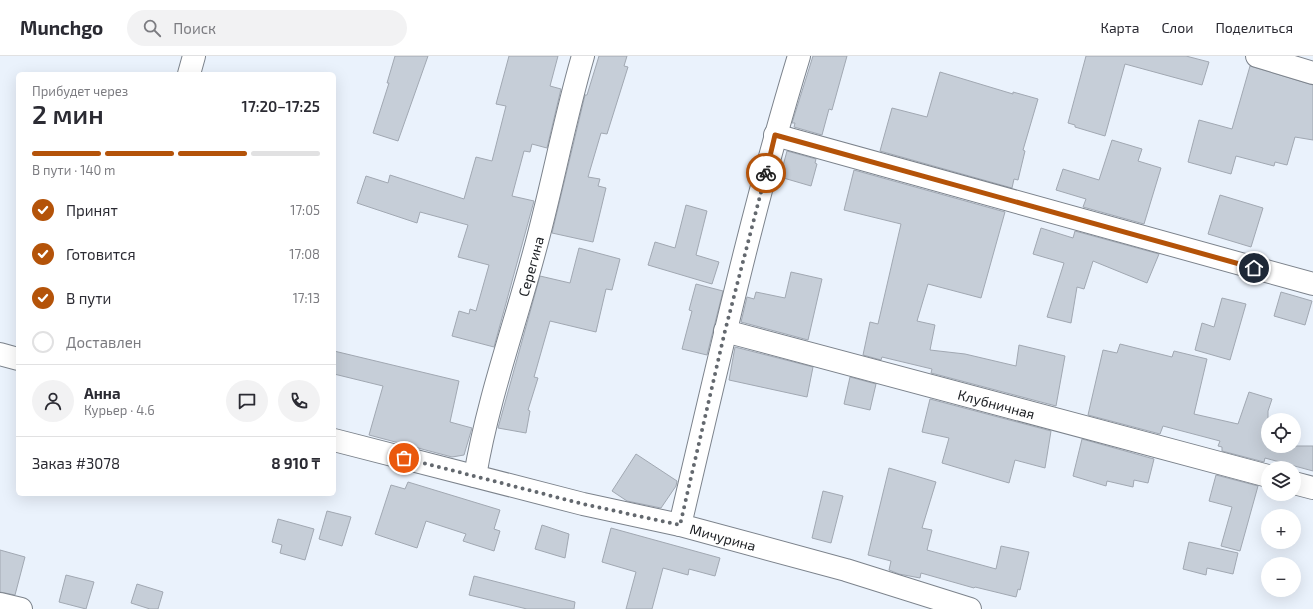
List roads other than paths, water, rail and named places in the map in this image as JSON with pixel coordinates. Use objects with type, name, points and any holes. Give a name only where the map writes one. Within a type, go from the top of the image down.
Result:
[{"type":"street","points":[[190,72],[194,56]]},
{"type":"street","name":"Серегина","points":[[475,476],[481,440],[499,369],[534,253],[570,102],[583,56]]},
{"type":"street","points":[[680,525],[725,331],[775,135],[799,56]]},
{"type":"street","points":[[1257,56],[1313,72]]},
{"type":"street","points":[[775,135],[1313,284]]},
{"type":"street","name":"Клубничная","points":[[725,331],[1261,474]]},
{"type":"street","points":[[0,354],[16,358]]},
{"type":"street","name":"Мичурина","points":[[336,441],[583,504],[680,525],[846,570],[970,609]]},
{"type":"street","points":[[1301,485],[1313,488]]},
{"type":"street","points":[[0,604],[21,609]]}]
